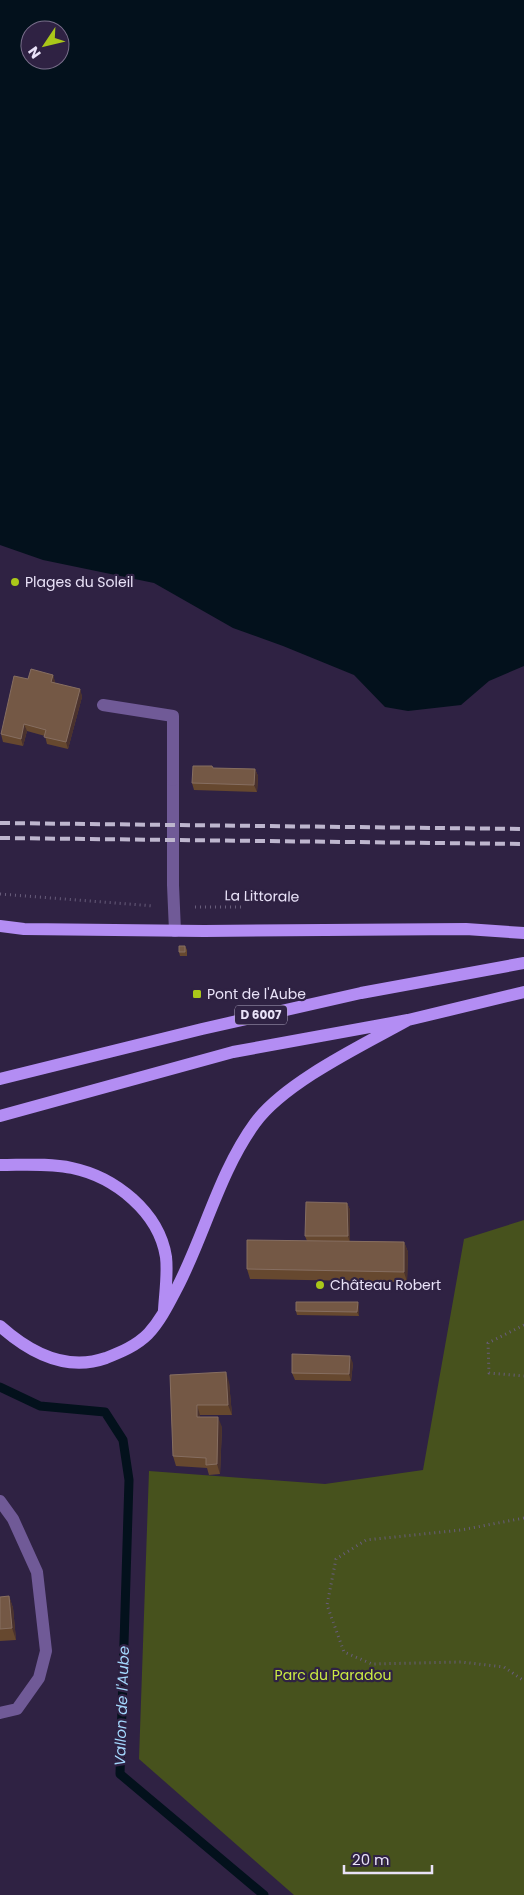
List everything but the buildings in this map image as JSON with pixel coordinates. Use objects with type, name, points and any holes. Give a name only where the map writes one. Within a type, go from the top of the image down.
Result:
[{"type":"main road","points":[[0,926],[24,929],[175,931],[466,929],[524,933]]},
{"type":"main road","name":"D 6007","points":[[0,1078],[202,1028],[342,998],[524,963]]},
{"type":"main road","name":"D 6007","points":[[0,1116],[233,1052],[408,1020],[524,992]]},
{"type":"main road","points":[[0,1326],[16,1340],[41,1355],[66,1362],[94,1362],[125,1351],[148,1334],[164,1314],[192,1259],[237,1150],[256,1121],[282,1096],[310,1076],[408,1020]]},
{"type":"main road","points":[[0,1165],[48,1165],[73,1168],[101,1179],[125,1193],[146,1211],[160,1235],[166,1258],[164,1314]]},
{"type":"street","points":[[103,706],[173,716],[173,885],[175,931]]},
{"type":"street","points":[[0,1501],[13,1519],[37,1572],[46,1651],[39,1678],[17,1709],[0,1713]]},
{"type":"path","name":"La Littorale","points":[[0,894],[174,907],[247,907]]},
{"type":"path","points":[[524,1325],[488,1343],[489,1372],[524,1376]]},
{"type":"path","points":[[524,1518],[461,1530],[366,1540],[336,1559],[327,1605],[344,1652],[372,1664],[461,1662],[504,1667],[524,1680]]},
{"type":"green space","name":"Parc du Paradou","points":[[524,1220],[524,1895],[294,1895],[139,1759],[149,1471],[325,1484],[423,1470],[464,1239]]},
{"type":"water","points":[[0,0],[524,0],[524,666],[489,681],[461,705],[408,711],[385,707],[354,675],[233,628],[154,583],[43,560],[0,545]]},
{"type":"waterway","name":"Vallon de l'Aube","points":[[0,1387],[40,1406],[105,1412],[123,1440],[129,1480],[120,1774],[264,1895]]},
{"type":"railway","points":[[0,823],[524,829]]},
{"type":"railway","points":[[0,838],[524,844]]},
{"type":"place","name":"Plages du Soleil","points":[[15,582]]},
{"type":"place","name":"Pont de l'Aube","points":[[197,994]]},
{"type":"place","name":"Château Robert","points":[[320,1285]]}]
